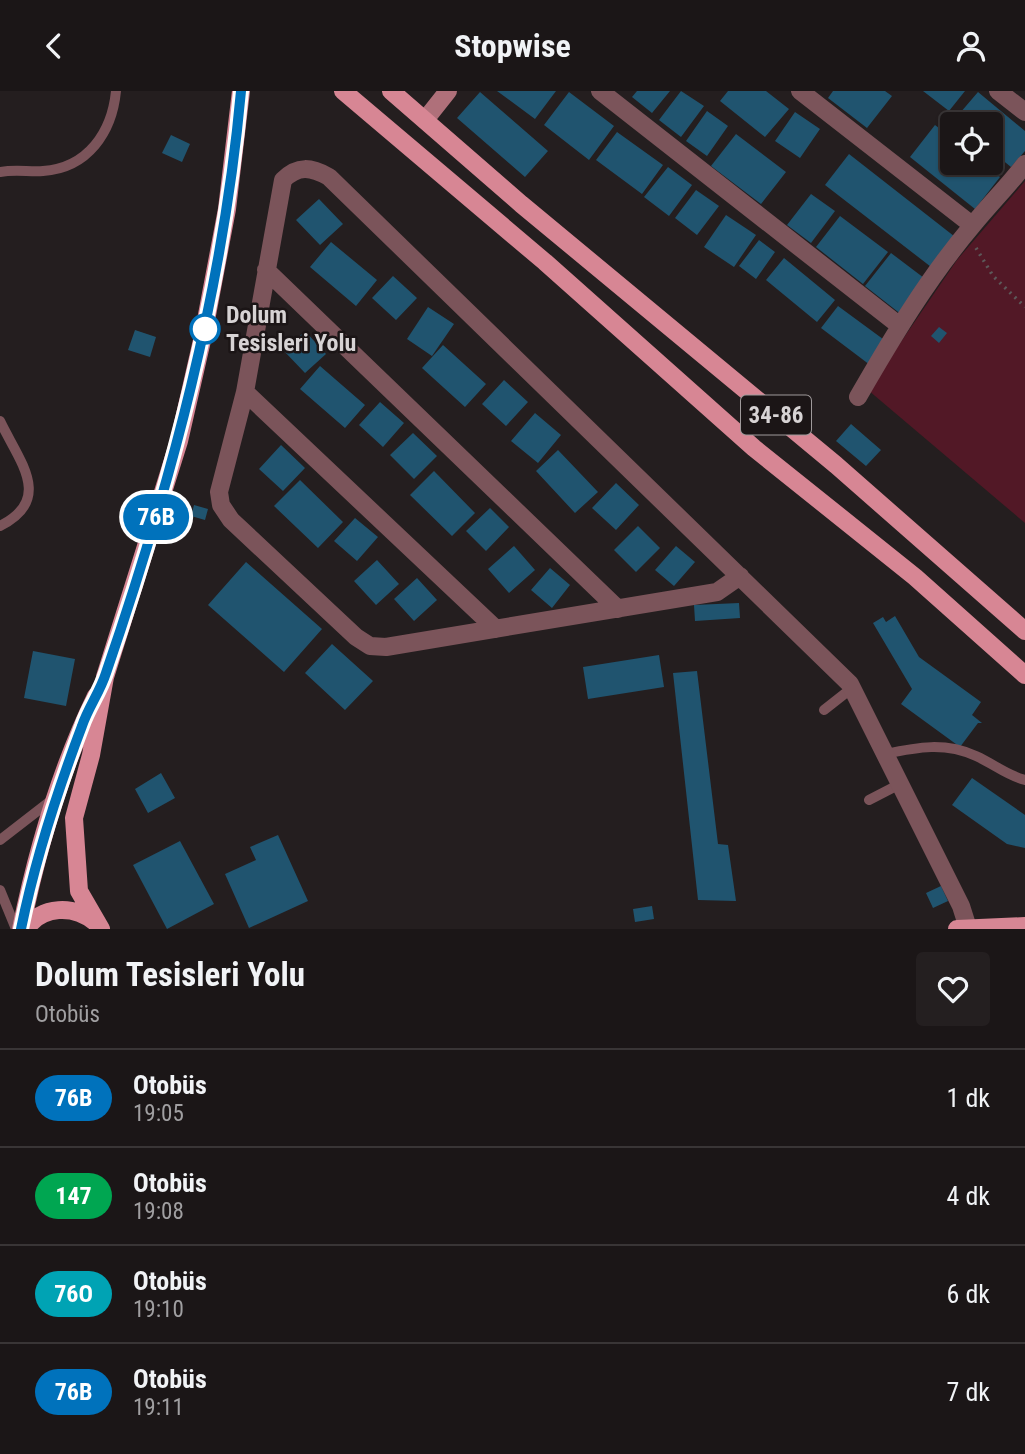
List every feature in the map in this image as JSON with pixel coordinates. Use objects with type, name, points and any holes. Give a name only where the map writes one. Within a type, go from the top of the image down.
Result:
[{"type":"main road","points":[[101,928],[79,891],[74,818],[91,755],[105,677],[179,441],[204,336],[229,196],[241,91]]},
{"type":"main road","points":[[343,91],[545,262],[754,448],[915,577],[1025,675]]},
{"type":"main road","name":"34-86","points":[[391,91],[836,465],[1025,631]]},
{"type":"main road","points":[[425,120],[448,91]]},
{"type":"main road","points":[[24,929],[33,873],[83,723],[105,677]]},
{"type":"main road","points":[[24,929],[44,913],[60,909],[87,915],[101,928]]},
{"type":"main road","points":[[974,928],[1025,926]]},
{"type":"street","points":[[600,91],[900,326]]},
{"type":"street","points":[[800,91],[972,225]]},
{"type":"street","points":[[998,91],[1025,112]]},
{"type":"street","points":[[858,397],[900,326],[972,225],[1025,165]]},
{"type":"street","points":[[740,576],[717,592],[386,647],[370,646],[356,637],[231,520],[221,505],[219,492],[245,392],[283,180],[302,168],[315,169],[328,177],[740,576],[852,688],[974,928]]},
{"type":"street","points":[[266,269],[618,609]]},
{"type":"street","points":[[245,392],[496,629]]},
{"type":"lane","points":[[0,172],[45,171],[73,163],[87,155],[99,143],[109,120],[116,91]]},
{"type":"lane","points":[[0,421],[28,478],[30,499],[19,516],[0,526]]},
{"type":"lane","points":[[824,710],[852,688]]},
{"type":"lane","points":[[886,754],[922,746],[949,746],[977,756],[1007,775],[1025,779]]},
{"type":"lane","points":[[869,800],[900,783]]},
{"type":"lane","points":[[0,841],[59,795]]},
{"type":"lane","points":[[0,890],[16,929]]},
{"type":"path","points":[[972,225],[976,248],[993,276],[1025,307]]},
{"type":"shaded area","points":[[1025,181],[1025,523],[868,390],[957,260]]},
{"type":"building","points":[[497,91],[556,91],[535,119]]},
{"type":"building","points":[[637,91],[670,91],[652,113],[632,97]]},
{"type":"building","points":[[681,91],[704,106],[681,137],[659,120]]},
{"type":"building","points":[[728,91],[766,91],[789,109],[765,137],[720,101]]},
{"type":"building","points":[[833,91],[885,91],[892,96],[867,128],[828,98]]},
{"type":"building","points":[[923,91],[965,91],[949,111]]},
{"type":"building","points":[[480,92],[548,151],[525,177],[457,118]]},
{"type":"building","points":[[569,92],[614,126],[589,160],[544,125]]},
{"type":"building","points":[[978,92],[1002,112],[961,112]]},
{"type":"building","points":[[707,111],[728,126],[707,156],[686,141]]},
{"type":"building","points":[[795,112],[820,129],[800,158],[775,141]]},
{"type":"building","points":[[1003,113],[1025,131],[1025,151],[1011,167],[1003,161]]},
{"type":"building","points":[[935,125],[940,129],[940,175],[1000,177],[975,209],[910,157]]},
{"type":"building","points":[[617,132],[663,165],[642,194],[596,160]]},
{"type":"building","points":[[736,134],[786,172],[761,204],[711,166]]},
{"type":"building","points":[[171,135],[190,144],[182,162],[162,153]]},
{"type":"building","points":[[849,154],[959,240],[935,270],[825,185]]},
{"type":"building","points":[[668,167],[692,185],[669,216],[644,197]]},
{"type":"building","points":[[696,190],[719,206],[697,235],[675,218]]},
{"type":"building","points":[[811,194],[835,211],[811,243],[787,225]]},
{"type":"building","points":[[319,199],[343,224],[320,245],[296,220]]},
{"type":"building","points":[[726,215],[756,235],[734,267],[704,247]]},
{"type":"building","points":[[840,216],[888,252],[863,284],[816,247]]},
{"type":"building","points":[[759,240],[775,252],[756,279],[739,266]]},
{"type":"building","points":[[331,242],[377,280],[356,306],[310,267]]},
{"type":"building","points":[[891,253],[928,281],[902,315],[865,286]]},
{"type":"building","points":[[784,258],[835,300],[817,322],[766,280]]},
{"type":"building","points":[[393,276],[417,298],[396,320],[372,298]]},
{"type":"building","points":[[838,306],[887,342],[870,365],[821,328]]},
{"type":"building","points":[[428,307],[454,324],[432,356],[407,339]]},
{"type":"building","points":[[939,327],[947,333],[939,343],[931,336]]},
{"type":"building","points":[[135,330],[156,337],[150,357],[128,350]]},
{"type":"building","points":[[305,331],[326,354],[305,373],[284,351]]},
{"type":"building","points":[[443,345],[486,384],[465,407],[422,368]]},
{"type":"building","points":[[320,366],[365,405],[345,428],[300,389]]},
{"type":"building","points":[[504,380],[528,402],[506,426],[482,404]]},
{"type":"building","points":[[380,402],[404,423],[383,447],[359,425]]},
{"type":"building","points":[[535,413],[561,435],[538,463],[511,441]]},
{"type":"building","points":[[851,424],[881,450],[866,466],[836,441]]},
{"type":"building","points":[[413,433],[437,456],[414,479],[390,455]]},
{"type":"building","points":[[281,445],[305,468],[283,491],[259,469]]},
{"type":"building","points":[[558,450],[598,492],[575,513],[536,471]]},
{"type":"building","points":[[434,471],[475,513],[452,536],[410,495]]},
{"type":"building","points":[[300,480],[343,522],[318,548],[274,506]]},
{"type":"building","points":[[616,483],[639,505],[616,530],[592,508]]},
{"type":"building","points":[[194,505],[208,509],[205,520],[191,516]]},
{"type":"building","points":[[490,508],[509,527],[486,551],[466,531]]},
{"type":"building","points":[[355,518],[378,537],[357,561],[334,541]]},
{"type":"building","points":[[638,526],[660,548],[636,572],[614,550]]},
{"type":"building","points":[[514,546],[535,570],[509,593],[488,569]]},
{"type":"building","points":[[676,546],[695,562],[674,586],[655,570]]},
{"type":"building","points":[[377,560],[399,584],[376,605],[354,581]]},
{"type":"building","points":[[246,562],[322,629],[284,672],[208,605]]},
{"type":"building","points":[[550,568],[570,585],[552,608],[531,590]]},
{"type":"building","points":[[417,578],[437,600],[414,621],[394,599]]},
{"type":"building","points":[[739,603],[740,618],[695,621],[694,605]]},
{"type":"building","points":[[895,616],[919,657],[981,702],[972,715],[982,723],[978,723],[960,747],[901,704],[912,689],[873,623],[883,617],[886,622]]},
{"type":"building","points":[[332,644],[373,681],[345,710],[305,673]]},
{"type":"building","points":[[33,651],[75,659],[66,706],[24,698]]},
{"type":"building","points":[[659,655],[664,687],[588,699],[583,667]]},
{"type":"building","points":[[697,671],[718,844],[728,845],[736,901],[698,900],[673,673]]},
{"type":"building","points":[[161,773],[175,798],[148,813],[135,789]]},
{"type":"building","points":[[972,778],[1025,815],[1025,848],[1007,844],[952,805]]},
{"type":"building","points":[[278,835],[308,901],[249,928],[225,874],[256,860],[250,847]]},
{"type":"building","points":[[180,841],[214,904],[167,929],[133,865]]},
{"type":"building","points":[[941,886],[948,901],[933,908],[926,893]]},
{"type":"building","points":[[652,906],[654,919],[635,922],[633,909]]},
{"type":"bus line","name":"76B","points":[[21,929],[33,873],[83,723],[105,677],[179,441],[204,336],[227,209],[241,91]]},
{"type":"place","name":"Dolum Tesisleri Yolu","points":[[205,329]]}]
